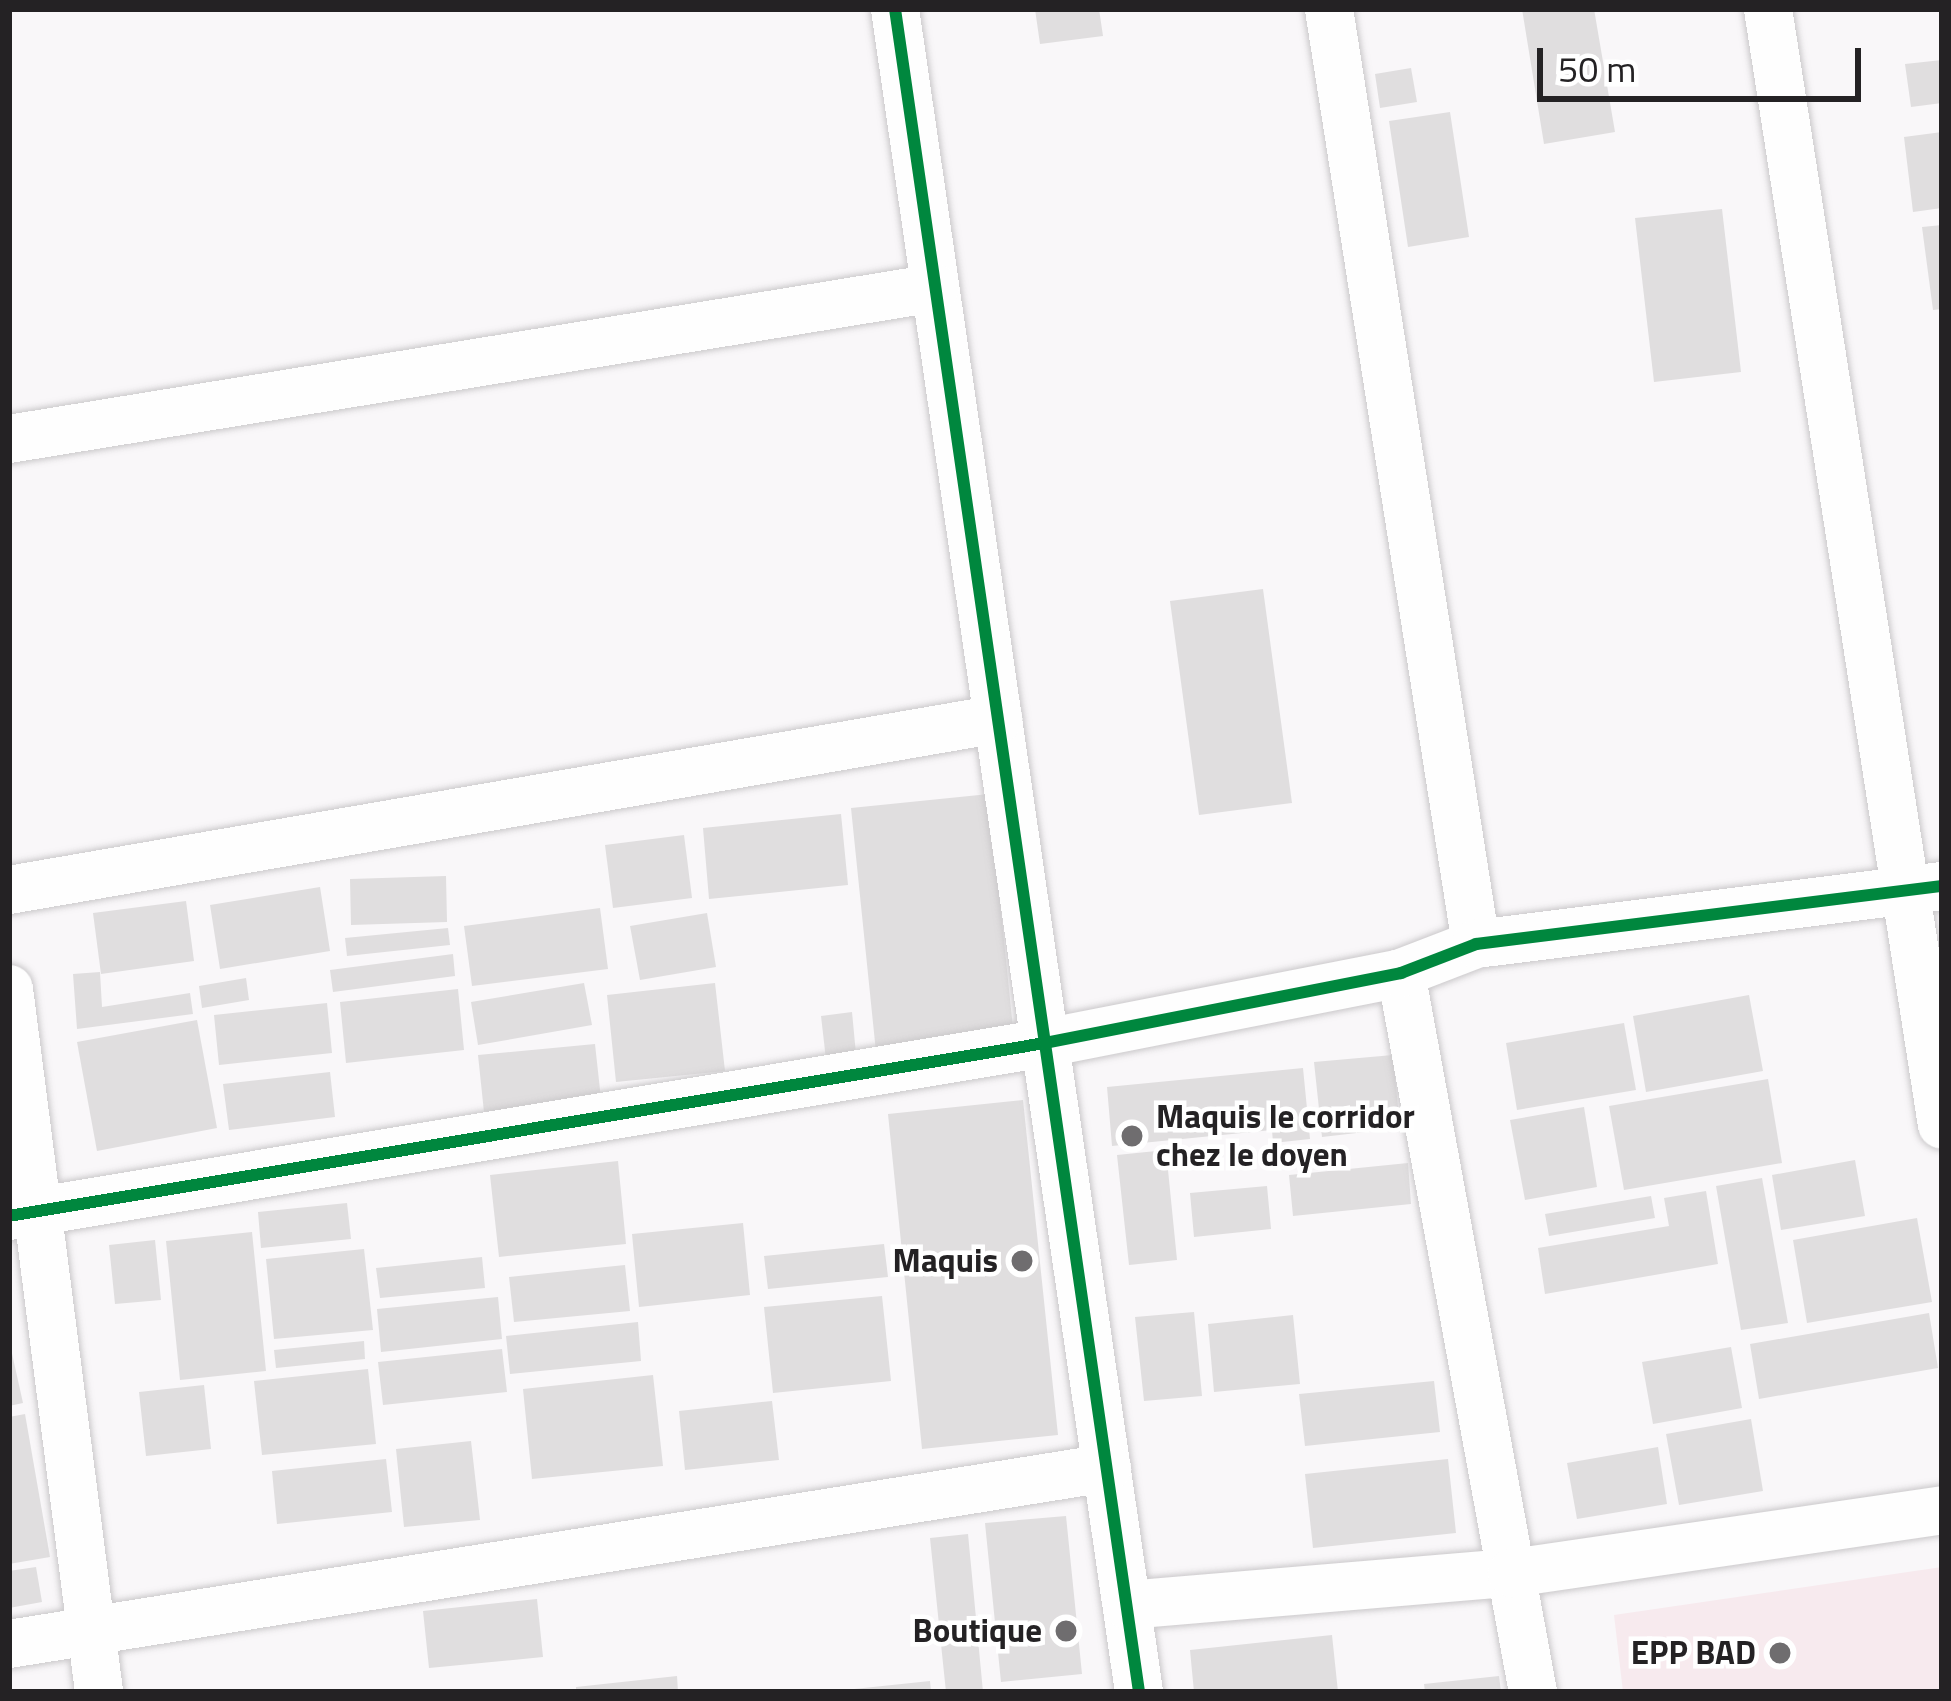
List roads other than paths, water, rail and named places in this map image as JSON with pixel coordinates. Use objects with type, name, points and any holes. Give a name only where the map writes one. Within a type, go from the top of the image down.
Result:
[{"type":"street","points":[[895,9],[1139,1692]]},
{"type":"street","points":[[1329,9],[1476,944]]},
{"type":"street","points":[[1768,9],[1926,888],[1942,1124]]},
{"type":"street","points":[[9,439],[935,288]]},
{"type":"street","points":[[9,890],[998,719]]},
{"type":"street","points":[[26,1214],[1045,1043],[1402,973],[1476,944],[1926,888]]},
{"type":"street","points":[[1402,973],[1533,1692]]},
{"type":"street","points":[[9,989],[26,1214],[99,1692]]},
{"type":"street","points":[[9,1644],[1107,1468]]},
{"type":"street","points":[[1127,1605],[1512,1573],[1942,1510]]},
{"type":"place","name":"Maquis le corridor chez le doyen","points":[[1132,1136]]},
{"type":"place","name":"Maquis","points":[[1022,1261]]},
{"type":"place","name":"Boutique","points":[[1066,1631]]},
{"type":"place","name":"EPP BAD","points":[[1780,1653]]}]
